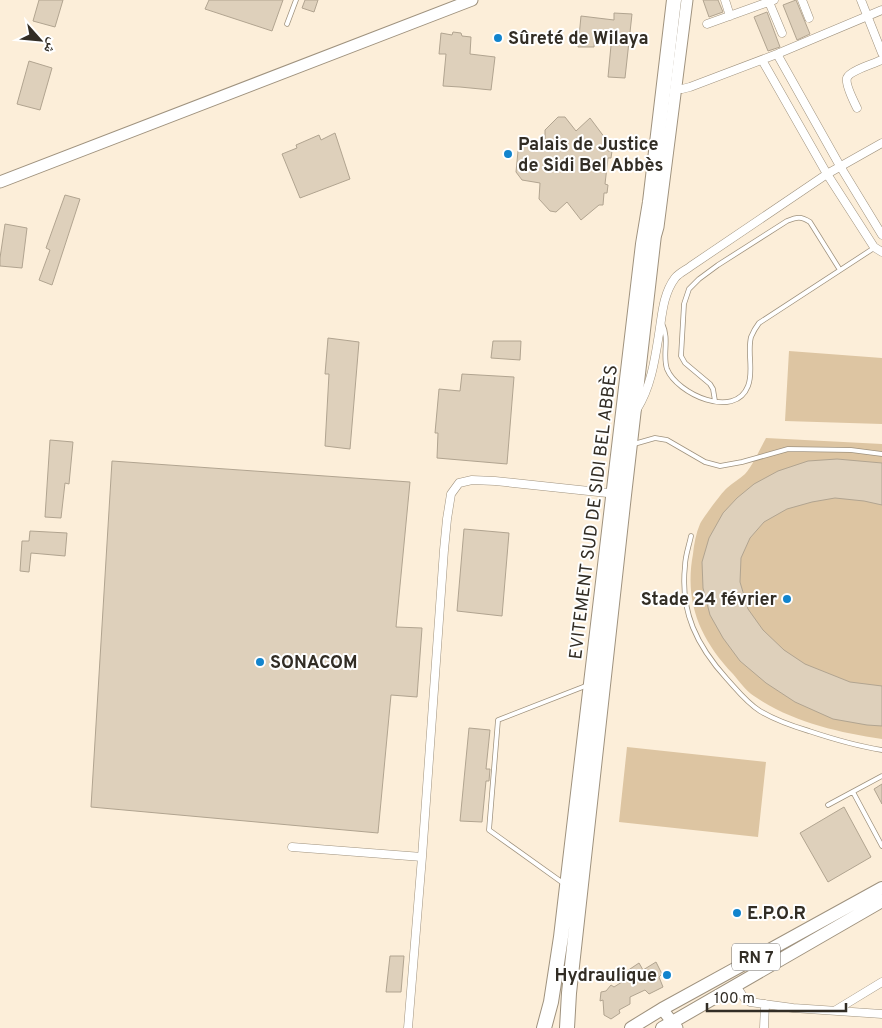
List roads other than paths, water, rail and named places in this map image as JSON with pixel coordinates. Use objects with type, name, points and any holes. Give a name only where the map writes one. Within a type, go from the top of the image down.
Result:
[{"type":"highway","name":"EVITEMENT SUD DE SIDI BEL ABBÈS","points":[[569,1025],[569,993],[581,894],[598,682],[628,429],[648,243],[650,202],[674,0]]},
{"type":"highway","points":[[648,243],[680,0]]},
{"type":"highway","name":"EVITEMENT SUD DE SIDI BEL ABBÈS","points":[[544,1028],[551,1002],[598,682]]},
{"type":"main road","points":[[0,182],[472,0]]},
{"type":"main road","points":[[648,243],[643,222],[668,0]]},
{"type":"main road","points":[[648,243],[658,227],[687,0]]},
{"type":"main road","name":"RN 7","points":[[631,1028],[695,990],[882,888]]},
{"type":"main road","name":"RN 7","points":[[670,1026],[704,1004],[882,901]]},
{"type":"main road","points":[[759,955],[767,968]]},
{"type":"main road","points":[[695,990],[704,1004]]},
{"type":"main road","points":[[662,1009],[670,1026]]},
{"type":"street","points":[[725,0],[730,16]]},
{"type":"street","points":[[802,0],[809,18]]},
{"type":"street","points":[[861,0],[882,52]]},
{"type":"street","points":[[708,24],[771,1],[782,33]]},
{"type":"street","points":[[676,89],[690,87],[762,60],[882,10]]},
{"type":"street","points":[[777,54],[840,166],[882,235]]},
{"type":"street","points":[[762,60],[827,174],[874,248],[882,252]]},
{"type":"street","points":[[857,108],[847,84],[847,78],[850,73],[882,60]]},
{"type":"street","points":[[628,429],[643,400],[650,379],[664,302],[669,288],[676,277],[827,174],[882,143]]},
{"type":"street","points":[[874,248],[882,243]]},
{"type":"street","points":[[408,1028],[444,550],[452,494],[459,483],[472,480],[619,494]]},
{"type":"street","points":[[292,847],[422,857]]},
{"type":"street","points":[[836,1010],[882,982]]},
{"type":"street","points":[[736,986],[747,1001],[793,1008],[882,1014]]},
{"type":"street","points":[[764,1028],[766,1004]]},
{"type":"lane","points":[[287,24],[296,0]]},
{"type":"lane","points":[[715,401],[714,388],[685,363],[682,356],[684,304],[689,289],[718,265],[787,221],[795,218],[804,218],[810,222],[840,270]]},
{"type":"lane","points":[[661,321],[666,331],[665,359],[667,369],[680,385],[708,401],[725,402],[740,398],[749,385],[751,338],[759,323],[874,248]]},
{"type":"lane","points":[[628,429],[667,440],[705,462],[720,466],[788,449],[850,450],[882,454]]},
{"type":"lane","points":[[691,536],[684,565],[684,590],[690,622],[700,643],[716,667],[744,698],[758,710],[785,724],[858,746],[882,750]]},
{"type":"lane","points":[[581,894],[489,830],[498,720],[598,682]]},
{"type":"lane","points":[[828,805],[882,776]]},
{"type":"lane","points":[[853,792],[882,846]]},
{"type":"place","name":"Sûreté de Wilaya","points":[[498,38]]},
{"type":"place","name":"Palais de Justice de Sidi Bel Abbès","points":[[508,154]]},
{"type":"place","name":"Stade 24 février","points":[[787,599]]},
{"type":"place","name":"SONACOM","points":[[260,662]]},
{"type":"place","name":"E.P.O.R","points":[[737,913]]},
{"type":"place","name":"Hydraulique","points":[[667,975]]}]
